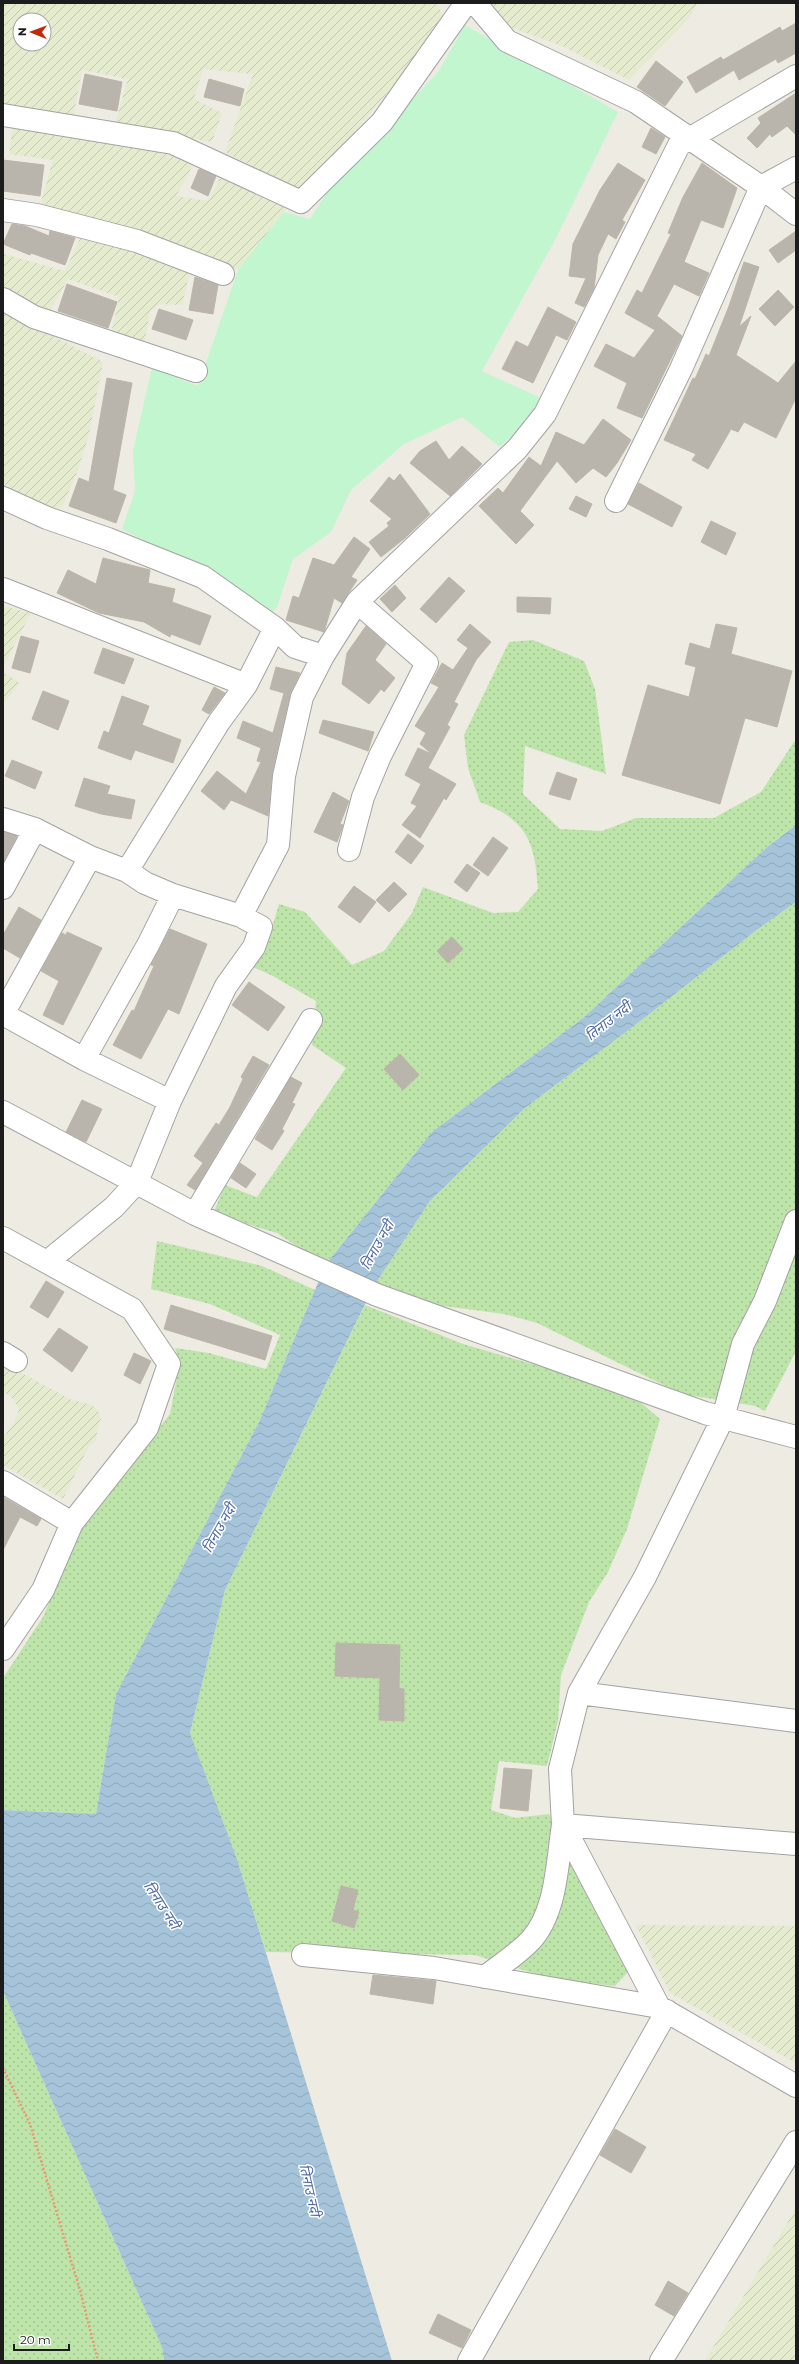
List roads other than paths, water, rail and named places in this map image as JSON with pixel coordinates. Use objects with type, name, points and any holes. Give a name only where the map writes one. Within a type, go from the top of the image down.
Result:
[{"type":"street","points":[[3,115],[173,143],[301,202],[382,122],[466,3]]},
{"type":"street","points":[[476,3],[507,41],[636,102],[761,186],[796,214]]},
{"type":"street","points":[[241,916],[278,846],[285,769],[302,697],[323,656],[357,602],[512,454],[545,414],[679,145],[796,76]]},
{"type":"street","points":[[616,501],[680,369],[761,186],[796,168]]},
{"type":"street","points":[[3,210],[37,215],[137,241],[223,274]]},
{"type":"street","points":[[3,299],[34,318],[196,371]]},
{"type":"street","points":[[3,498],[47,518],[108,539],[203,577],[275,628],[295,647],[323,656]]},
{"type":"street","points":[[3,590],[246,685]]},
{"type":"street","points":[[349,850],[363,797],[380,756],[427,664],[357,602]]},
{"type":"street","points":[[127,871],[218,722],[246,685],[275,628]]},
{"type":"street","points":[[3,818],[34,829],[90,857],[127,871],[145,883],[173,895],[241,916],[261,926],[254,947],[226,986],[170,1101],[137,1182],[114,1207],[47,1262]]},
{"type":"street","points":[[3,888],[34,829]]},
{"type":"street","points":[[90,857],[3,1014],[84,1059],[170,1101]]},
{"type":"street","points":[[84,1059],[148,945],[173,895]]},
{"type":"street","points":[[195,1214],[311,1020]]},
{"type":"street","points":[[3,1112],[195,1214],[377,1294],[705,1413],[796,1437]]},
{"type":"street","points":[[485,1977],[531,1940],[542,1922],[551,1899],[563,1825],[560,1769],[579,1693],[644,1577],[722,1418],[743,1344],[765,1301],[796,1221]]},
{"type":"street","points":[[3,1238],[132,1309],[169,1364],[147,1428],[72,1523],[43,1590],[3,1649]]},
{"type":"street","points":[[3,1482],[72,1523]]},
{"type":"street","points":[[579,1693],[796,1721]]},
{"type":"street","points":[[563,1825],[796,1844]]},
{"type":"street","points":[[563,1825],[663,2009]]},
{"type":"street","points":[[303,1956],[434,1968],[663,2009],[796,2086]]},
{"type":"street","points":[[469,2361],[663,2009]]},
{"type":"street","points":[[661,2361],[796,2142]]},
{"type":"water","name":"तिनाउ नदी","points":[[796,825],[796,902],[754,932],[643,1019],[525,1108],[430,1201],[374,1286],[225,1590],[190,1733],[237,1859],[392,2361],[164,2361],[162,2347],[3,1991],[3,1810],[96,1814],[116,1694],[259,1422],[326,1264],[432,1132],[583,1018],[766,848]]}]
